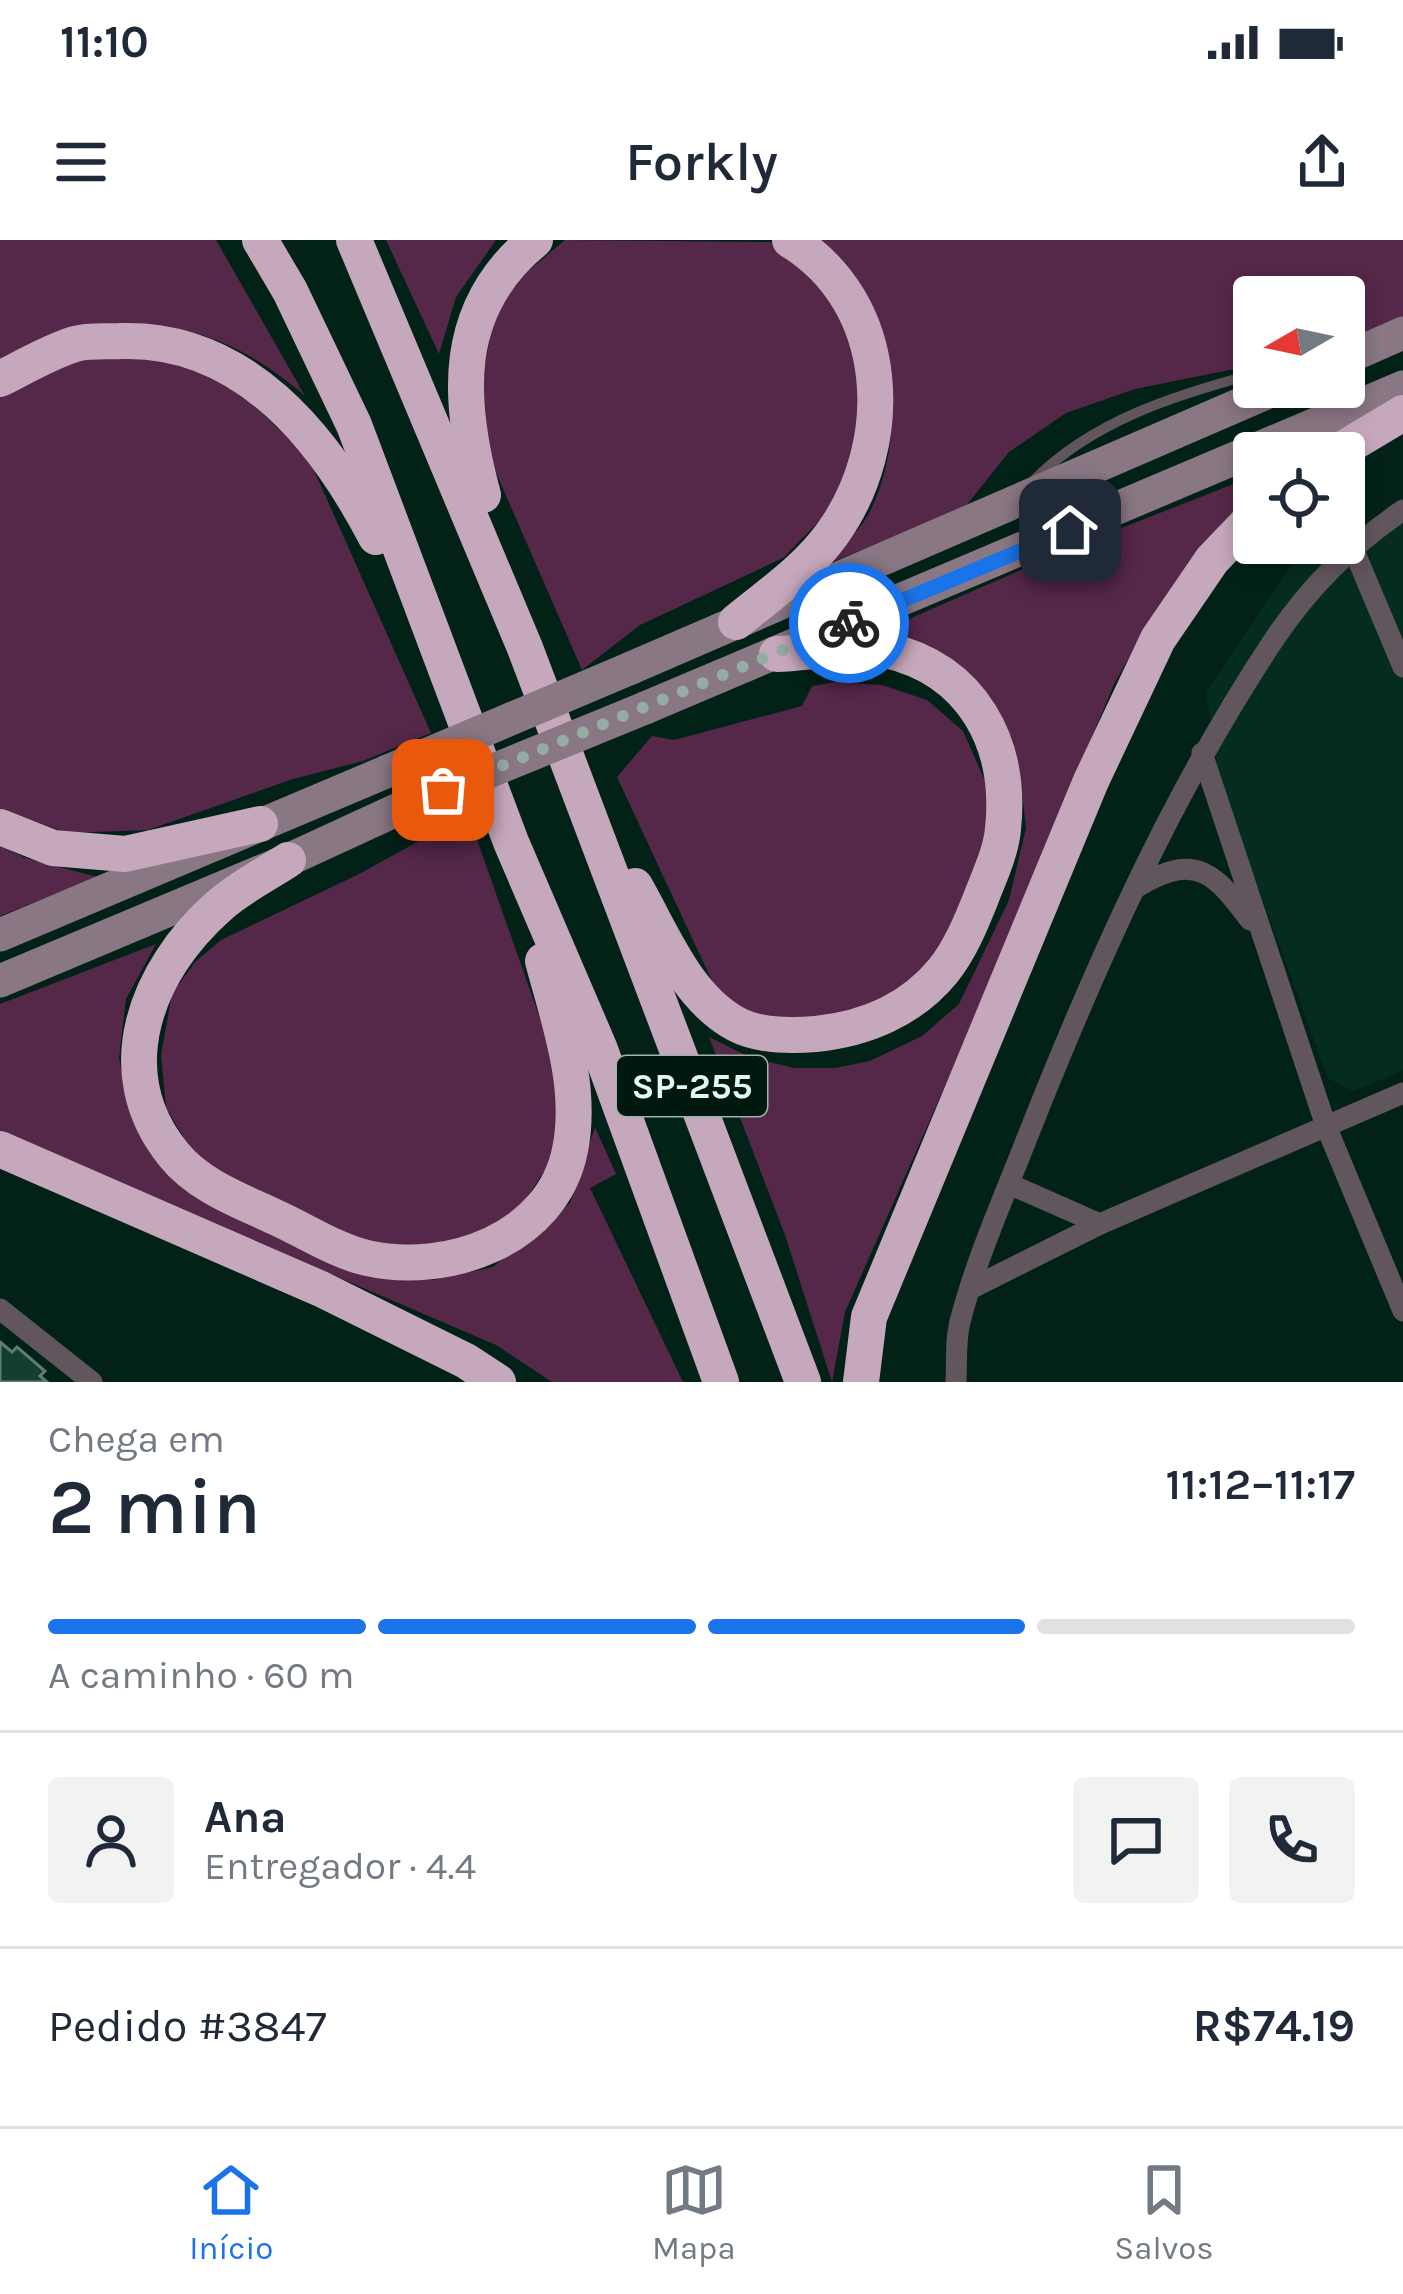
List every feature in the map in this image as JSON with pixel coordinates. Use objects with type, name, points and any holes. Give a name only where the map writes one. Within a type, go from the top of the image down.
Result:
[{"type":"highway","name":"SP-255","points":[[260,240],[290,291],[354,425],[512,842],[599,1047],[721,1382]]},
{"type":"highway","name":"SP-255","points":[[354,240],[525,649],[803,1382]]},
{"type":"highway","points":[[525,649],[469,443],[465,374],[472,326],[487,293],[520,251],[535,240]]},
{"type":"highway","points":[[736,622],[803,566],[830,536],[852,503],[869,463],[876,426],[864,331],[845,288],[813,254],[790,240]]},
{"type":"highway","points":[[0,379],[79,343],[154,340],[213,356],[261,385],[299,423],[358,503],[442,662]]},
{"type":"highway","points":[[1365,435],[1403,412]]},
{"type":"highway","points":[[861,1382],[869,1317],[1091,781],[1158,639],[1212,560],[1233,538]]},
{"type":"highway","points":[[580,790],[703,999],[738,1025],[802,1035],[836,1032],[872,1024],[906,1003],[942,973],[974,916],[1003,834],[1001,758],[971,700],[935,667],[883,649],[777,654]]},
{"type":"highway","points":[[0,827],[53,848],[125,854],[260,824]]},
{"type":"highway","points":[[288,860],[221,903],[182,944],[149,997],[138,1049],[146,1108],[175,1157],[214,1188],[363,1258],[418,1265],[474,1255],[520,1228],[550,1195],[570,1153],[569,1066],[512,842]]},
{"type":"highway","points":[[0,1149],[322,1289],[466,1361],[498,1382]]},
{"type":"main road","points":[[0,981],[1403,386]]},
{"type":"main road","points":[[0,935],[1233,407]]},
{"type":"street","points":[[1365,537],[1403,510]]},
{"type":"street","points":[[956,1382],[959,1322],[1066,1041],[1202,753],[1276,636],[1337,564]]},
{"type":"street","points":[[1360,564],[1403,667]]},
{"type":"street","points":[[1202,753],[1326,1126],[1403,1311]]},
{"type":"street","points":[[1139,886],[1177,871],[1210,875],[1224,884],[1261,935]]},
{"type":"street","points":[[972,1288],[1100,1224],[1403,1093]]},
{"type":"street","points":[[1009,1184],[1100,1224]]},
{"type":"street","points":[[0,1309],[92,1382]]},
{"type":"lane","points":[[1011,503],[1042,472],[1089,438],[1140,410],[1233,381]]},
{"type":"shaded area","points":[[0,240],[216,240],[305,396],[227,345],[160,327],[102,334],[0,362]]},
{"type":"shaded area","points":[[386,240],[496,240],[456,297],[439,354]]},
{"type":"shaded area","points":[[565,240],[771,242],[818,277],[849,337],[864,404],[857,460],[831,509],[783,558],[640,625],[582,670],[484,445],[477,407],[495,311],[528,271]]},
{"type":"shaded area","points":[[820,240],[1403,240],[1403,327],[1365,339],[1365,276],[1233,276],[1233,369],[1135,389],[1066,413],[1009,452],[965,507],[825,565],[868,515],[890,446],[889,368],[881,330],[846,264]]},
{"type":"shaded area","points":[[110,354],[169,357],[224,375],[309,459],[431,733],[363,761],[293,779],[148,830],[68,833],[0,809],[0,396],[53,366]]},
{"type":"shaded area","points":[[1233,484],[1233,528],[1149,622],[1114,684],[845,1312],[832,1382],[785,1235],[709,1037],[751,1058],[795,1068],[835,1068],[870,1061],[922,1036],[959,1004],[1009,900],[1026,828],[1019,765],[1001,723],[854,643],[1078,545]]},
{"type":"shaded area","points":[[1403,515],[1403,1071],[1353,1091],[1328,1078],[1220,783],[1206,692],[1292,564],[1365,564],[1365,530]]},
{"type":"shaded area","points":[[834,682],[882,685],[927,700],[963,731],[986,783],[988,841],[929,973],[859,1014],[759,1016],[719,996],[617,777],[652,736],[674,740],[802,706],[812,686]]},
{"type":"shaded area","points":[[468,814],[562,1081],[557,1151],[514,1218],[468,1244],[376,1245],[303,1220],[194,1156],[166,1107],[161,1055],[172,994],[195,962],[221,940],[361,873]]},
{"type":"shaded area","points":[[0,846],[26,858],[97,877],[0,916]]},
{"type":"shaded area","points":[[156,944],[126,999],[119,1058],[130,1110],[159,1156],[386,1278],[433,1280],[493,1267],[570,1203],[595,1127],[616,1174],[590,1188],[683,1382],[552,1382],[496,1345],[0,1132],[0,1004]]},
{"type":"building","points":[[0,1342],[12,1352],[17,1347],[45,1371],[40,1376],[47,1382],[0,1382]]},
{"type":"way so far","points":[[443,790],[849,623]]},
{"type":"route","points":[[849,623],[1070,530]]}]
